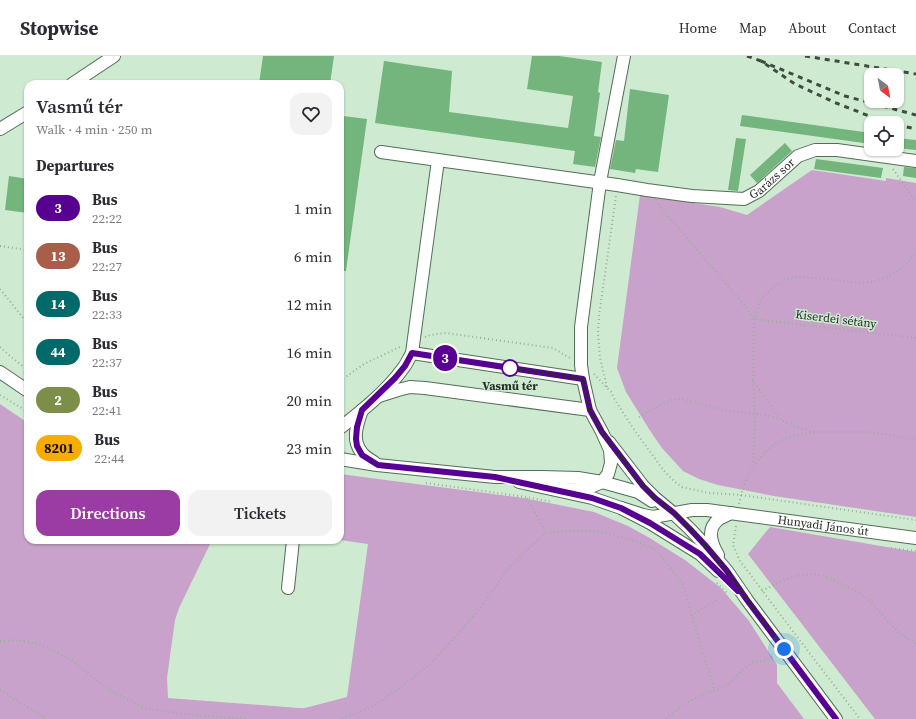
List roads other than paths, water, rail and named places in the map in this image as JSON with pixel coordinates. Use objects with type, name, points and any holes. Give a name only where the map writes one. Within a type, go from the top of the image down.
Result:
[{"type":"street","points":[[78,80],[114,56]]},
{"type":"street","points":[[548,488],[578,490],[591,487],[602,482],[608,474],[611,463],[610,450],[590,410],[583,379],[581,365],[581,327],[600,182],[624,56]]},
{"type":"street","points":[[0,129],[24,114]]},
{"type":"street","name":"Garázs sor","points":[[600,182],[692,196],[744,199],[759,191],[798,156],[815,150],[837,150],[916,161]]},
{"type":"street","points":[[381,152],[600,182]]},
{"type":"street","points":[[344,425],[376,397],[405,366],[412,353],[438,160]]},
{"type":"street","points":[[412,353],[583,379]]},
{"type":"street","points":[[0,372],[24,388]]},
{"type":"street","points":[[376,397],[410,387],[590,410]]},
{"type":"street","points":[[362,410],[357,427],[357,446],[362,455],[378,465]]},
{"type":"street","points":[[602,432],[647,490],[674,513],[705,545],[727,571]]},
{"type":"street","points":[[344,460],[378,465],[495,477],[578,478],[602,482],[638,492],[674,513]]},
{"type":"street","points":[[495,477],[592,498],[643,515],[653,517],[674,513]]},
{"type":"street","points":[[621,508],[700,554],[747,600]]},
{"type":"street","name":"Hunyadi János út","points":[[674,513],[692,510],[707,510],[916,538]]},
{"type":"street","points":[[734,513],[718,520],[711,532],[711,540],[714,548],[727,571],[747,600],[836,719]]},
{"type":"street","points":[[288,588],[293,544]]},
{"type":"railway","points":[[747,56],[761,61],[795,84],[836,103],[869,116]]},
{"type":"railway","points":[[805,56],[916,74]]},
{"type":"railway","points":[[761,61],[845,96],[916,115]]},
{"type":"railway","points":[[904,126],[916,129]]},
{"type":"place","name":"Vasmű tér","points":[[510,368]]}]
